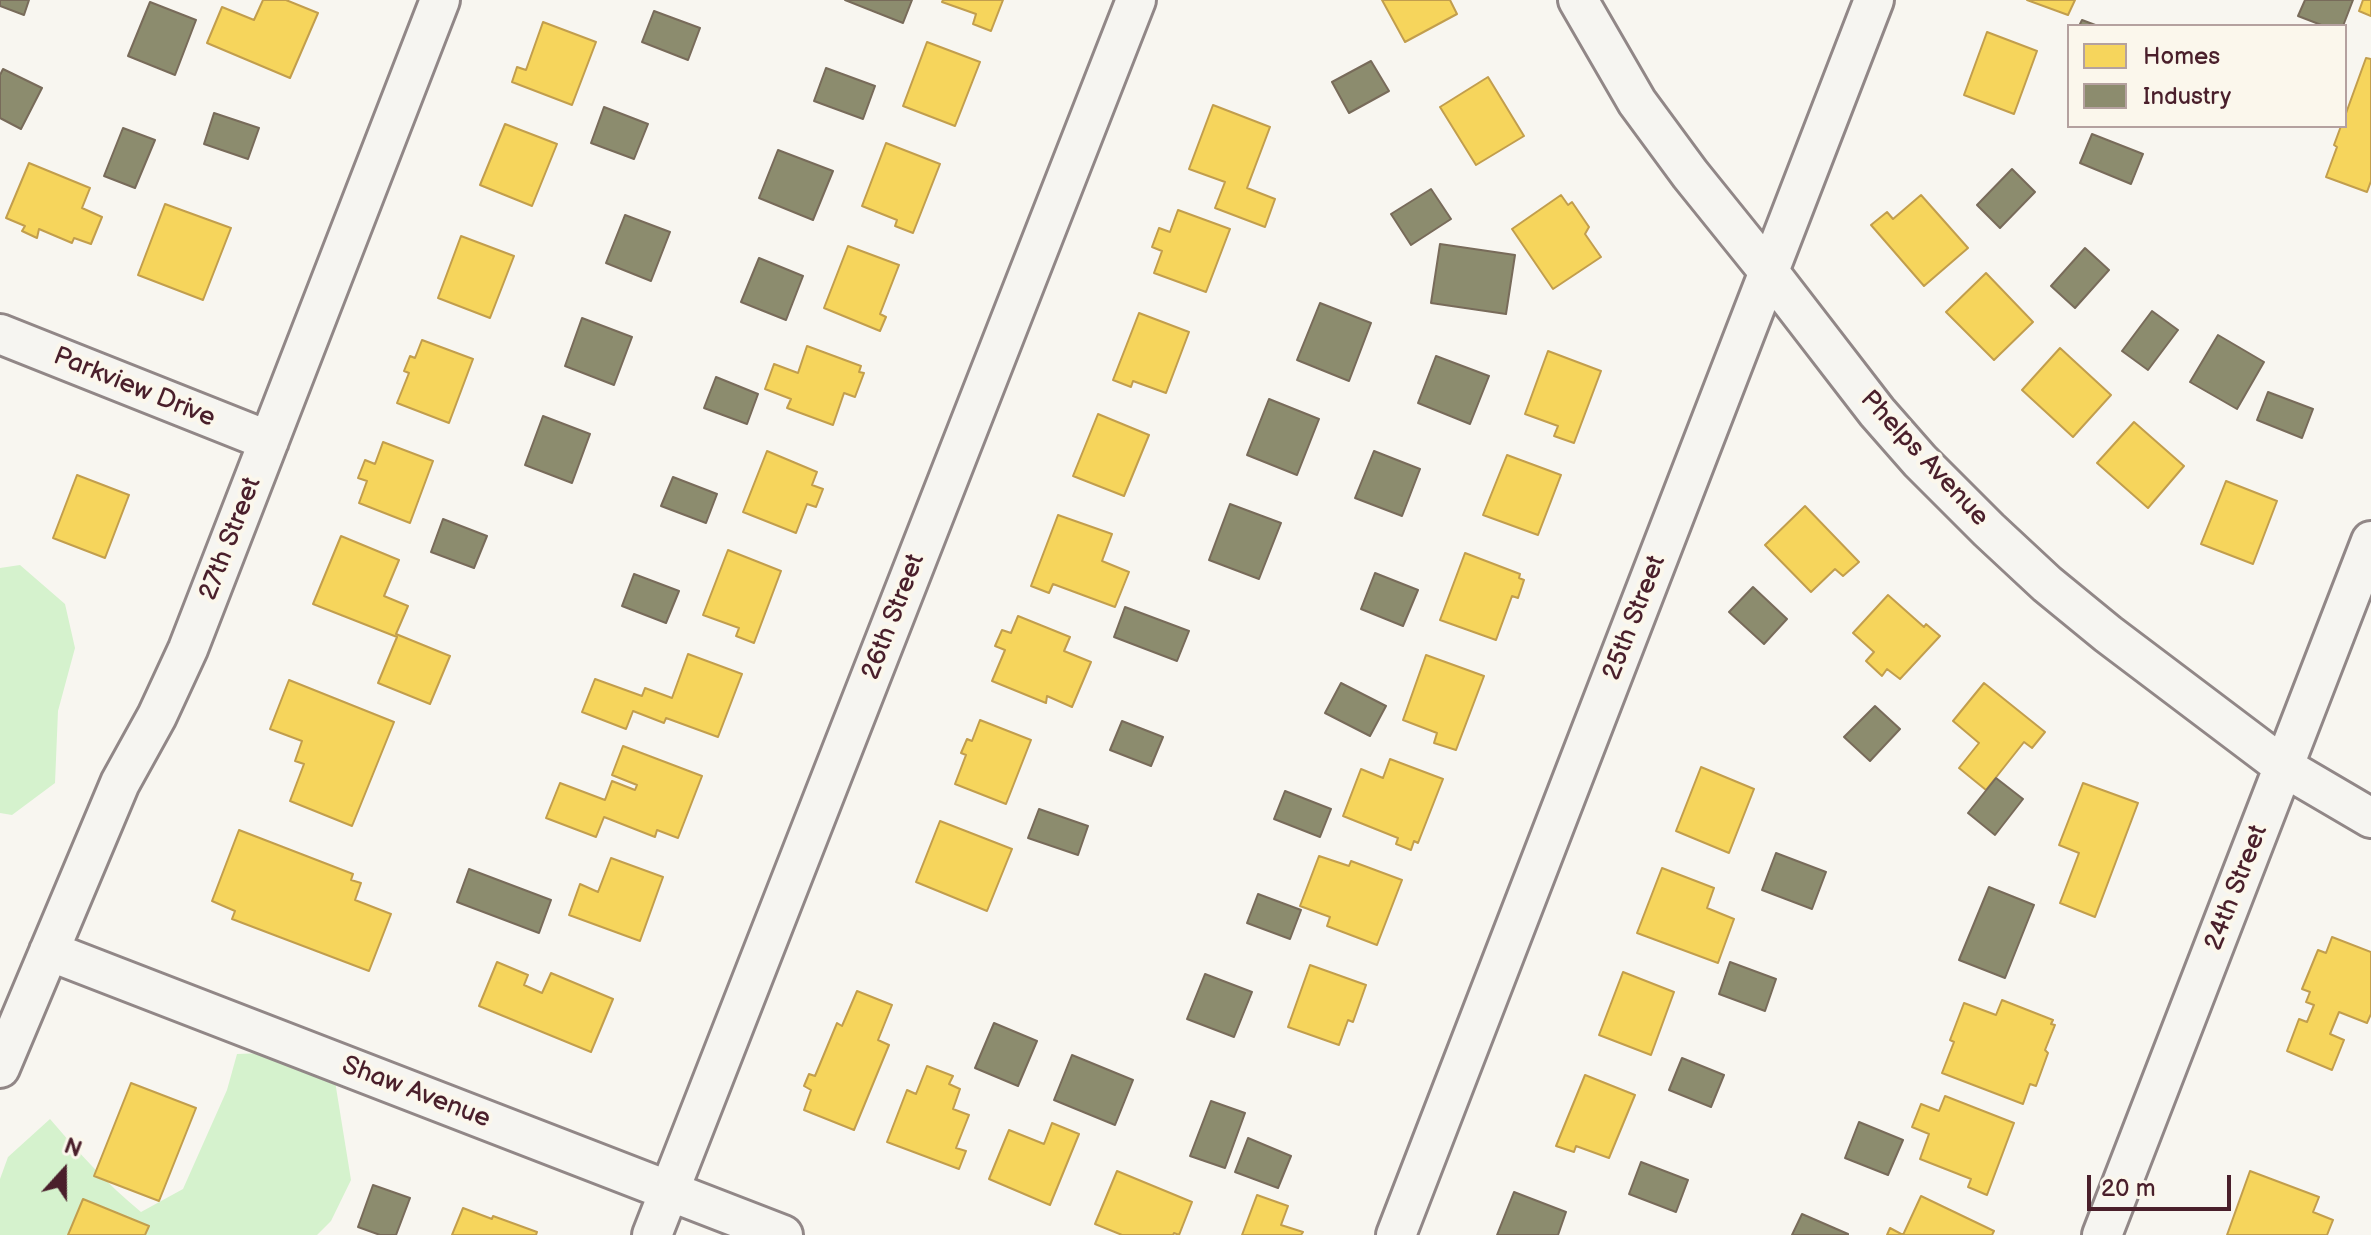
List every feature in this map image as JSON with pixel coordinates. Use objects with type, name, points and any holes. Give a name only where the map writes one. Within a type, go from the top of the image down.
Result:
[{"type":"street","name":"27th Street","points":[[0,1068],[120,783],[157,716],[188,649],[440,0]]},
{"type":"street","name":"26th Street","points":[[652,1235],[1136,0]]},
{"type":"street","name":"Phelps Avenue","points":[[1578,0],[1637,102],[1690,174],[1903,443],[1989,530],[2047,584],[2108,634],[2284,767],[2371,818]]},
{"type":"street","name":"25th Street","points":[[1396,1235],[1874,0]]},
{"type":"street","name":"Parkview Drive","points":[[0,334],[269,441]]},
{"type":"street","name":"24th Street","points":[[2102,1235],[2371,541]]},
{"type":"street","name":"Shaw Avenue","points":[[49,951],[783,1235]]},
{"type":"green space","points":[[20,565],[65,604],[75,648],[58,711],[55,783],[12,815],[0,813],[0,568]]},
{"type":"green space","points":[[290,1052],[334,1075],[351,1180],[331,1221],[317,1235],[0,1235],[0,1179],[8,1157],[50,1119],[94,1168],[141,1212],[183,1189],[227,1090],[237,1054]]},
{"type":"building: Homes","points":[[263,0],[286,0],[318,13],[290,78],[207,43],[222,7],[254,20]]},
{"type":"building: Homes","points":[[943,0],[1003,0],[991,31],[973,24],[976,14]]},
{"type":"building: Homes","points":[[1382,0],[1450,0],[1457,14],[1405,42]]},
{"type":"building: Homes","points":[[2027,0],[2075,0],[2068,15]]},
{"type":"building: Homes","points":[[2363,0],[2371,0],[2371,16],[2359,11]]},
{"type":"building: Homes","points":[[543,22],[596,42],[572,105],[512,82],[517,67],[526,70]]},
{"type":"building: Homes","points":[[1987,32],[2037,51],[2014,114],[1964,95]]},
{"type":"building: Homes","points":[[927,42],[980,62],[955,126],[903,106]]},
{"type":"building: Homes","points":[[2366,58],[2371,59],[2371,181],[2367,192],[2326,177],[2340,128],[2347,128],[2347,110]]},
{"type":"building: Homes","points":[[1488,77],[1524,136],[1476,165],[1440,107]]},
{"type":"building: Homes","points":[[1213,105],[1270,127],[1247,188],[1275,199],[1265,227],[1215,208],[1225,182],[1189,169]]},
{"type":"building: Homes","points":[[505,124],[557,144],[532,206],[480,185]]},
{"type":"building: Homes","points":[[886,143],[940,164],[913,233],[895,226],[897,220],[862,206]]},
{"type":"building: Homes","points":[[29,163],[90,188],[82,208],[102,217],[91,244],[74,238],[72,243],[39,229],[37,238],[22,231],[25,226],[6,218]]},
{"type":"building: Homes","points":[[1561,195],[1568,205],[1572,202],[1589,227],[1585,234],[1601,257],[1553,289],[1512,229]]},
{"type":"building: Homes","points":[[1921,195],[1968,248],[1924,286],[1871,225],[1887,212],[1893,219]]},
{"type":"building: Homes","points":[[165,204],[231,228],[203,300],[138,275]]},
{"type":"building: Homes","points":[[1178,210],[1230,229],[1206,292],[1154,273],[1162,251],[1152,247],[1159,228],[1170,232]]},
{"type":"building: Homes","points":[[461,236],[514,256],[490,318],[438,298]]},
{"type":"building: Homes","points":[[848,246],[899,265],[880,314],[886,317],[880,331],[824,308]]},
{"type":"building: Homes","points":[[1986,273],[2033,322],[1994,360],[1946,312]]},
{"type":"building: Homes","points":[[1139,313],[1189,332],[1166,393],[1133,381],[1131,387],[1113,380]]},
{"type":"building: Homes","points":[[422,340],[473,359],[449,423],[397,403],[409,373],[404,371],[410,356],[415,358]]},
{"type":"building: Homes","points":[[807,346],[861,366],[859,372],[864,373],[855,397],[844,393],[833,425],[787,408],[791,399],[765,389],[774,364],[798,373]]},
{"type":"building: Homes","points":[[2060,348],[2111,395],[2073,437],[2022,390]]},
{"type":"building: Homes","points":[[1548,351],[1601,371],[1574,443],[1554,436],[1558,426],[1525,414]]},
{"type":"building: Homes","points":[[1098,414],[1149,435],[1124,496],[1073,476]]},
{"type":"building: Homes","points":[[2134,422],[2184,466],[2148,508],[2097,463]]},
{"type":"building: Homes","points":[[383,442],[433,461],[410,523],[359,503],[367,481],[358,478],[365,460],[375,464]]},
{"type":"building: Homes","points":[[767,451],[817,472],[812,485],[823,489],[816,507],[807,504],[796,533],[743,512]]},
{"type":"building: Homes","points":[[1507,455],[1561,475],[1538,535],[1483,515]]},
{"type":"building: Homes","points":[[77,475],[129,495],[105,558],[53,538]]},
{"type":"building: Homes","points":[[2226,481],[2277,501],[2253,564],[2201,544]]},
{"type":"building: Homes","points":[[1805,506],[1859,562],[1843,576],[1835,569],[1811,592],[1765,545]]},
{"type":"building: Homes","points":[[1058,515],[1112,534],[1102,561],[1129,572],[1115,607],[1053,584],[1049,593],[1031,586]]},
{"type":"building: Homes","points":[[341,536],[399,560],[384,596],[408,606],[396,634],[450,656],[430,704],[378,683],[397,637],[313,604]]},
{"type":"building: Homes","points":[[728,550],[781,571],[754,643],[736,636],[739,628],[703,615]]},
{"type":"building: Homes","points":[[1465,553],[1520,574],[1519,578],[1524,580],[1518,598],[1512,596],[1496,640],[1440,620]]},
{"type":"building: Homes","points":[[1888,595],[1924,627],[1926,624],[1940,636],[1900,679],[1887,669],[1882,676],[1866,661],[1874,652],[1853,633]]},
{"type":"building: Homes","points":[[1018,616],[1070,637],[1064,651],[1091,662],[1072,707],[1047,696],[1046,703],[992,681],[1005,650],[995,646],[1002,630],[1011,633]]},
{"type":"building: Homes","points":[[688,654],[742,674],[718,737],[666,718],[664,723],[633,711],[626,729],[582,712],[595,679],[642,696],[645,688],[672,698]]},
{"type":"building: Homes","points":[[1426,655],[1484,676],[1456,750],[1434,743],[1437,733],[1403,720]]},
{"type":"building: Homes","points":[[289,680],[394,722],[352,826],[290,801],[304,764],[295,761],[302,741],[270,729]]},
{"type":"building: Homes","points":[[1984,683],[2045,732],[2032,748],[2024,742],[1986,790],[1959,768],[1979,743],[1953,721]]},
{"type":"building: Homes","points":[[980,720],[1031,740],[1006,804],[955,784],[966,755],[961,753],[967,739],[972,741]]},
{"type":"building: Homes","points":[[623,746],[702,776],[678,838],[657,830],[655,837],[604,817],[596,837],[546,818],[560,783],[605,800],[612,781],[635,790],[637,785],[612,775]]},
{"type":"building: Homes","points":[[1390,759],[1443,779],[1418,843],[1414,841],[1411,850],[1396,844],[1398,838],[1343,816],[1361,769],[1383,778]]},
{"type":"building: Homes","points":[[1701,767],[1754,789],[1729,853],[1676,831]]},
{"type":"building: Homes","points":[[2083,783],[2138,803],[2095,917],[2060,903],[2079,853],[2059,845]]},
{"type":"building: Homes","points":[[940,821],[1012,849],[987,911],[916,882]]},
{"type":"building: Homes","points":[[239,830],[353,874],[351,880],[361,883],[355,900],[391,914],[369,971],[232,919],[235,911],[212,901]]},
{"type":"building: Homes","points":[[1319,856],[1349,866],[1351,861],[1402,880],[1377,945],[1327,926],[1330,917],[1300,906]]},
{"type":"building: Homes","points":[[611,858],[663,877],[640,941],[569,915],[580,884],[598,892]]},
{"type":"building: Homes","points":[[1662,868],[1714,888],[1707,908],[1734,919],[1718,963],[1637,933]]},
{"type":"building: Homes","points":[[2332,937],[2371,952],[2371,1014],[2367,1023],[2339,1012],[2330,1034],[2344,1040],[2332,1070],[2287,1051],[2299,1019],[2307,1022],[2314,1005],[2306,1002],[2310,992],[2302,989],[2318,950],[2326,953]]},
{"type":"building: Homes","points":[[497,962],[528,975],[524,985],[542,993],[551,973],[613,999],[591,1052],[479,1006]]},
{"type":"building: Homes","points":[[1310,965],[1366,985],[1353,1022],[1348,1020],[1339,1045],[1288,1027]]},
{"type":"building: Homes","points":[[1623,972],[1674,992],[1651,1055],[1599,1035]]},
{"type":"building: Homes","points":[[857,991],[892,1005],[878,1040],[889,1045],[854,1130],[804,1110],[811,1090],[804,1086],[809,1074],[815,1076],[837,1023],[842,1026]]},
{"type":"building: Homes","points":[[2002,1000],[2053,1020],[2051,1024],[2055,1025],[2036,1086],[2030,1084],[2023,1104],[1942,1073],[1964,1003],[1996,1015]]},
{"type":"building: Homes","points":[[927,1066],[953,1076],[949,1084],[960,1089],[953,1109],[969,1115],[956,1148],[966,1151],[959,1169],[887,1142],[907,1090],[916,1094]]},
{"type":"building: Homes","points":[[1585,1075],[1635,1095],[1609,1158],[1576,1146],[1574,1152],[1556,1146]]},
{"type":"building: Homes","points":[[131,1083],[196,1108],[159,1201],[94,1176]]},
{"type":"building: Homes","points":[[1945,1096],[2014,1123],[1987,1195],[1968,1187],[1971,1179],[1920,1159],[1929,1134],[1912,1127],[1921,1104],[1939,1111]]},
{"type":"building: Homes","points":[[1052,1123],[1079,1134],[1050,1205],[989,1179],[1009,1130],[1044,1144]]},
{"type":"building: Homes","points":[[1117,1171],[1192,1202],[1179,1235],[1122,1235],[1095,1224]]},
{"type":"building: Homes","points":[[2250,1171],[2319,1197],[2313,1212],[2333,1220],[2327,1235],[2227,1235]]},
{"type":"building: Homes","points":[[1257,1195],[1288,1206],[1281,1225],[1303,1232],[1301,1235],[1242,1235]]},
{"type":"building: Homes","points":[[1921,1196],[1994,1231],[1992,1235],[1903,1235]]},
{"type":"building: Homes","points":[[83,1199],[149,1226],[145,1235],[68,1235]]},
{"type":"building: Homes","points":[[463,1208],[537,1232],[536,1235],[452,1235]]},
{"type":"building: Homes","points":[[1890,1228],[1903,1235],[1887,1235]]},
{"type":"building: Industry","points":[[0,0],[29,0],[24,15],[0,6]]},
{"type":"building: Industry","points":[[845,0],[912,0],[903,23]]},
{"type":"building: Industry","points":[[2305,0],[2353,0],[2344,24],[2319,24],[2298,16]]},
{"type":"building: Industry","points":[[150,2],[196,20],[175,75],[128,56]]},
{"type":"building: Industry","points":[[654,11],[700,28],[688,60],[642,42]]},
{"type":"building: Industry","points":[[1371,61],[1389,91],[1349,113],[1332,82]]},
{"type":"building: Industry","points":[[826,68],[875,86],[863,119],[814,101]]},
{"type":"building: Industry","points":[[3,69],[42,88],[21,129],[0,118],[0,75]]},
{"type":"building: Industry","points":[[604,107],[648,124],[634,159],[591,143]]},
{"type":"building: Industry","points":[[214,113],[259,128],[248,159],[204,144]]},
{"type":"building: Industry","points":[[123,128],[155,140],[135,188],[104,176]]},
{"type":"building: Industry","points":[[2092,134],[2143,154],[2131,184],[2080,163]]},
{"type":"building: Industry","points":[[778,150],[833,171],[813,220],[759,198]]},
{"type":"building: Industry","points":[[2012,169],[2035,192],[2000,228],[1977,205]]},
{"type":"building: Industry","points":[[1431,189],[1451,219],[1411,245],[1391,214]]},
{"type":"building: Industry","points":[[625,215],[670,232],[651,281],[606,263]]},
{"type":"building: Industry","points":[[1440,244],[1515,255],[1506,314],[1431,303]]},
{"type":"building: Industry","points":[[2085,248],[2109,270],[2075,308],[2051,286]]},
{"type":"building: Industry","points":[[759,258],[803,276],[786,320],[741,302]]},
{"type":"building: Industry","points":[[1320,303],[1371,323],[1349,381],[1297,360]]},
{"type":"building: Industry","points":[[2152,311],[2178,330],[2148,370],[2122,351]]},
{"type":"building: Industry","points":[[582,318],[632,337],[614,385],[565,366]]},
{"type":"building: Industry","points":[[2218,335],[2264,362],[2237,409],[2190,382]]},
{"type":"building: Industry","points":[[1436,356],[1489,376],[1470,424],[1418,403]]},
{"type":"building: Industry","points":[[716,377],[758,394],[747,424],[704,408]]},
{"type":"building: Industry","points":[[2268,392],[2313,409],[2302,438],[2257,420]]},
{"type":"building: Industry","points":[[1269,399],[1319,419],[1297,475],[1247,455]]},
{"type":"building: Industry","points":[[543,416],[590,434],[572,483],[525,465]]},
{"type":"building: Industry","points":[[1374,451],[1420,469],[1402,516],[1355,498]]},
{"type":"building: Industry","points":[[673,477],[717,494],[706,523],[661,506]]},
{"type":"building: Industry","points":[[1230,504],[1281,523],[1259,579],[1209,560]]},
{"type":"building: Industry","points":[[443,519],[487,536],[474,568],[431,552]]},
{"type":"building: Industry","points":[[1375,573],[1418,590],[1403,626],[1361,609]]},
{"type":"building: Industry","points":[[634,574],[679,591],[666,623],[622,606]]},
{"type":"building: Industry","points":[[1753,587],[1787,619],[1764,644],[1729,612]]},
{"type":"building: Industry","points":[[1125,607],[1189,631],[1177,661],[1114,637]]},
{"type":"building: Industry","points":[[1341,683],[1386,706],[1370,736],[1325,713]]},
{"type":"building: Industry","points":[[1875,706],[1900,729],[1870,761],[1844,737]]},
{"type":"building: Industry","points":[[1122,721],[1163,737],[1151,766],[1110,750]]},
{"type":"building: Industry","points":[[1996,778],[2023,799],[1995,835],[1968,813]]},
{"type":"building: Industry","points":[[1285,791],[1331,809],[1320,837],[1274,819]]},
{"type":"building: Industry","points":[[1039,809],[1088,826],[1078,855],[1028,838]]},
{"type":"building: Industry","points":[[1776,853],[1826,872],[1812,909],[1762,890]]},
{"type":"building: Industry","points":[[469,869],[551,900],[539,933],[457,902]]},
{"type":"building: Industry","points":[[1989,887],[2034,905],[2005,978],[1959,960]]},
{"type":"building: Industry","points":[[1258,894],[1301,910],[1290,939],[1247,923]]},
{"type":"building: Industry","points":[[1730,962],[1776,979],[1765,1011],[1719,994]]},
{"type":"building: Industry","points":[[1205,974],[1252,992],[1234,1037],[1187,1019]]},
{"type":"building: Industry","points":[[994,1023],[1037,1041],[1018,1086],[975,1068]]},
{"type":"building: Industry","points":[[1072,1055],[1133,1080],[1115,1125],[1054,1100]]},
{"type":"building: Industry","points":[[1682,1058],[1724,1075],[1711,1107],[1669,1090]]},
{"type":"building: Industry","points":[[1211,1101],[1245,1113],[1225,1168],[1190,1156]]},
{"type":"building: Industry","points":[[1859,1122],[1903,1140],[1888,1175],[1845,1158]]},
{"type":"building: Industry","points":[[1248,1138],[1291,1156],[1278,1188],[1235,1172]]},
{"type":"building: Industry","points":[[1641,1162],[1688,1180],[1676,1212],[1629,1194]]},
{"type":"building: Industry","points":[[373,1185],[410,1198],[396,1235],[380,1235],[358,1227]]},
{"type":"building: Industry","points":[[1514,1192],[1566,1212],[1558,1235],[1497,1235]]},
{"type":"building: Industry","points":[[1802,1214],[1848,1234],[1848,1235],[1792,1235]]}]
